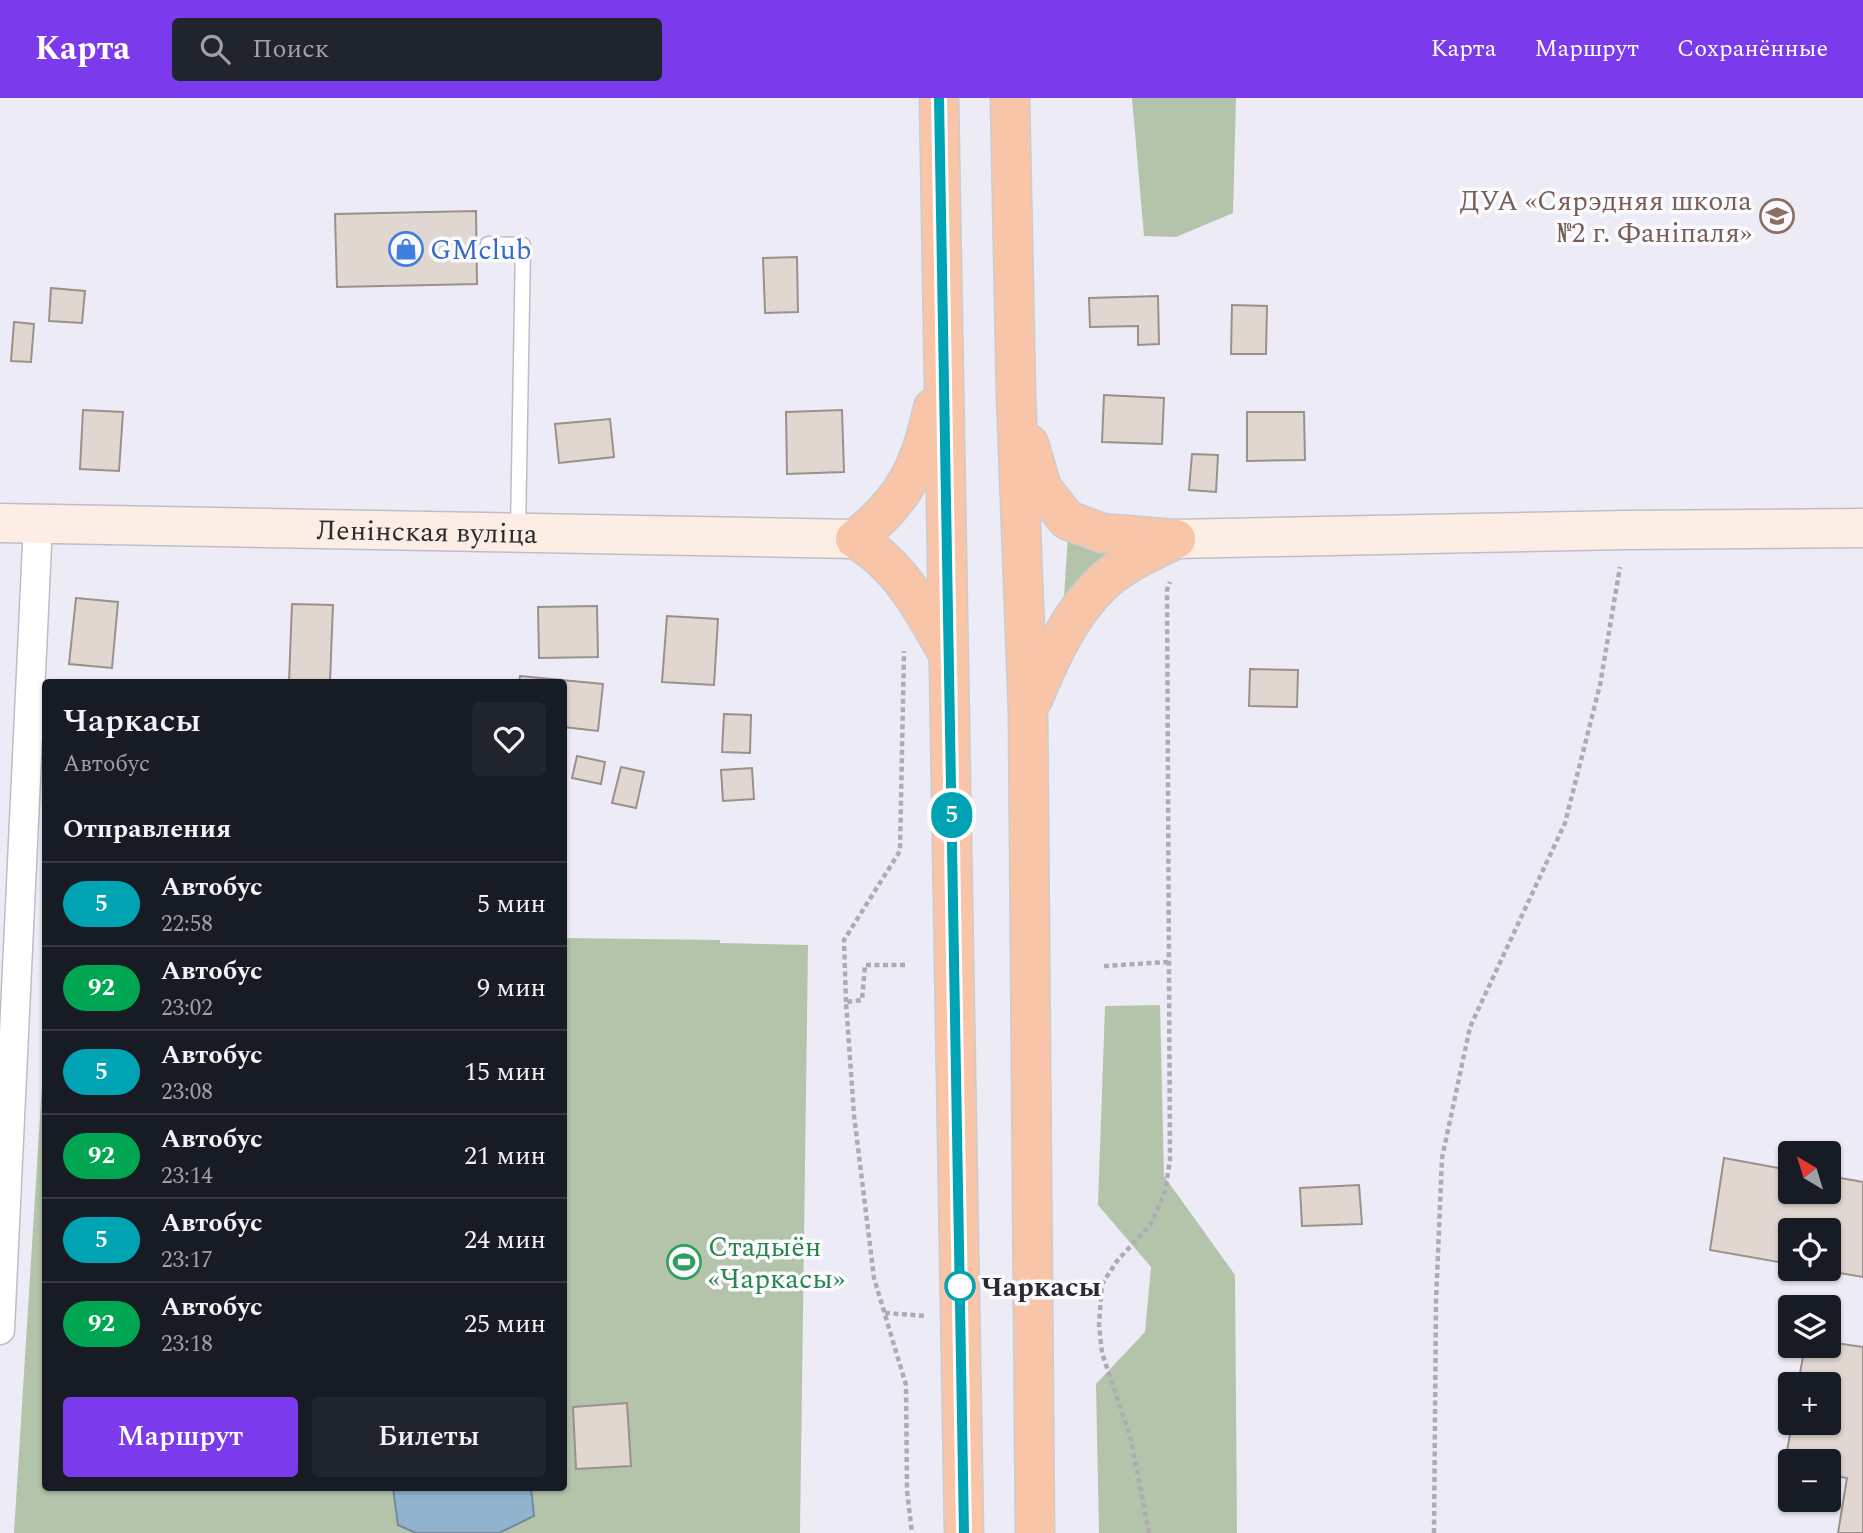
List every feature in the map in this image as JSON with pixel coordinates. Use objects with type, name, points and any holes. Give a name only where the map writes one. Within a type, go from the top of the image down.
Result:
[{"type":"highway","points":[[939,98],[964,1533]]},
{"type":"highway","points":[[1010,98],[1016,395],[1028,712],[1035,1533]]},
{"type":"highway","points":[[944,362],[921,453],[908,483],[876,523],[855,539],[870,547],[902,579],[950,657]]},
{"type":"highway","points":[[1016,395],[1042,488],[1067,520],[1174,556]]},
{"type":"highway","points":[[1028,712],[1053,651],[1102,583],[1136,559],[1174,556]]},
{"type":"street","name":"Ленінская вуліца","points":[[0,523],[855,539]]},
{"type":"street","points":[[0,1330],[38,524]]},
{"type":"street","points":[[1174,556],[1627,530],[1863,528]]},
{"type":"lane","points":[[488,244],[523,245],[518,534]]},
{"type":"path","points":[[1434,1533],[1436,1301],[1442,1158],[1470,1027],[1565,823],[1600,685],[1627,530]]},
{"type":"path","points":[[1149,1533],[1131,1439],[1102,1353],[1099,1325],[1102,1284],[1117,1261],[1151,1224],[1166,1192],[1170,1160],[1167,590],[1174,556]]},
{"type":"path","points":[[904,639],[900,852],[844,940],[854,1115],[874,1278],[906,1385],[907,1491],[912,1533]]},
{"type":"path","points":[[1104,965],[1168,962]]},
{"type":"path","points":[[846,1002],[862,1000],[865,965],[905,965]]},
{"type":"green space","points":[[1132,98],[1236,98],[1233,213],[1176,237],[1144,236]]},
{"type":"green space","points":[[1068,535],[1117,554],[1064,598]]},
{"type":"green space","name":"Стадыён «Чаркасы»","points":[[567,938],[720,940],[720,943],[808,945],[800,1533],[14,1533],[42,1085],[42,1491],[567,1491]]},
{"type":"green space","points":[[1160,1005],[1164,1176],[1235,1275],[1237,1533],[1099,1533],[1096,1384],[1145,1332],[1151,1267],[1098,1205],[1105,1006]]},
{"type":"water","points":[[393,1491],[531,1491],[534,1516],[499,1533],[416,1533],[398,1525]]},
{"type":"building","name":"GMclub","points":[[476,211],[477,284],[337,287],[335,214]]},
{"type":"building","points":[[797,257],[798,312],[765,313],[763,258]]},
{"type":"building","points":[[51,288],[85,291],[82,323],[49,321]]},
{"type":"building","points":[[1158,296],[1159,344],[1138,345],[1138,326],[1090,327],[1089,298]]},
{"type":"building","points":[[1232,305],[1267,306],[1266,354],[1231,354]]},
{"type":"building","points":[[14,322],[34,324],[31,362],[11,361]]},
{"type":"building","points":[[1104,395],[1164,398],[1162,444],[1102,442]]},
{"type":"building","points":[[83,410],[123,412],[119,471],[80,469]]},
{"type":"building","points":[[842,410],[844,472],[787,474],[786,412]]},
{"type":"building","points":[[1247,412],[1304,412],[1305,460],[1247,461]]},
{"type":"building","points":[[610,419],[614,457],[559,463],[555,424]]},
{"type":"building","points":[[1192,454],[1218,455],[1216,492],[1189,490]]},
{"type":"building","points":[[76,598],[118,602],[112,668],[69,664]]},
{"type":"building","points":[[292,604],[333,605],[330,679],[289,679]]},
{"type":"building","points":[[597,606],[598,657],[539,658],[538,607]]},
{"type":"building","points":[[667,616],[718,619],[714,685],[662,682]]},
{"type":"building","points":[[1250,669],[1298,670],[1297,707],[1249,706]]},
{"type":"building","points":[[520,676],[551,679],[520,679]]},
{"type":"building","points":[[567,681],[603,684],[598,731],[567,727]]},
{"type":"building","points":[[724,714],[751,715],[750,753],[722,752]]},
{"type":"building","points":[[577,756],[605,762],[601,784],[572,778]]},
{"type":"building","points":[[621,767],[644,772],[636,808],[612,803]]},
{"type":"building","points":[[752,768],[754,799],[723,801],[721,770]]},
{"type":"building","points":[[1724,1158],[1778,1168],[1778,1204],[1841,1204],[1841,1178],[1863,1182],[1863,1277],[1841,1273],[1841,1218],[1778,1218],[1778,1262],[1710,1250]]},
{"type":"building","points":[[1359,1185],[1362,1224],[1302,1226],[1300,1188]]},
{"type":"building","points":[[1841,1344],[1863,1347],[1863,1533],[1838,1533],[1847,1478],[1841,1477],[1841,1449],[1787,1449],[1790,1435],[1841,1435],[1841,1372],[1800,1372],[1803,1358],[1841,1358]]},
{"type":"building","points":[[627,1403],[631,1466],[576,1469],[573,1407]]},
{"type":"bus line","name":"5","points":[[939,98],[964,1533]]},
{"type":"place","name":"ДУА «Сярэдняя школа №2 г. Фаніпаля»","points":[[1777,216]]},
{"type":"place","name":"GMclub","points":[[406,249]]},
{"type":"place","name":"Стадыён «Чаркасы»","points":[[684,1262]]},
{"type":"place","name":"Чаркасы","points":[[960,1286]]}]
